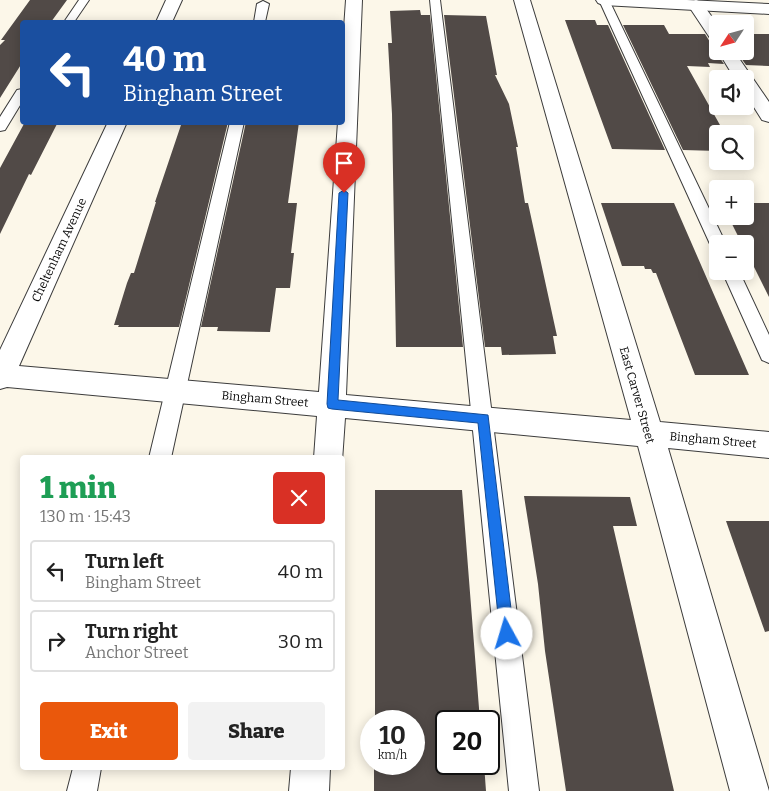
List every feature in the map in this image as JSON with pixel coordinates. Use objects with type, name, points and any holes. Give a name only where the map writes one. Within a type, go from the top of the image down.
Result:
[{"type":"street","points":[[165,20],[174,0]]},
{"type":"street","points":[[329,455],[354,0]]},
{"type":"street","name":"East Carver Street","points":[[522,0],[649,434],[750,791]]},
{"type":"street","points":[[604,0],[769,9]]},
{"type":"street","points":[[696,6],[709,25]]},
{"type":"street","points":[[754,93],[769,116]]},
{"type":"street","name":"Cheltenham Avenue","points":[[0,376],[117,125]]},
{"type":"street","name":"Bingham Street","points":[[0,376],[332,404],[769,445]]},
{"type":"street","points":[[309,791],[311,770]]},
{"type":"lane","points":[[70,20],[84,0]]},
{"type":"lane","points":[[435,0],[484,419],[524,791]]},
{"type":"lane","points":[[604,0],[714,235]]},
{"type":"lane","points":[[259,20],[263,4]]},
{"type":"lane","points":[[0,127],[20,96]]},
{"type":"lane","points":[[161,455],[236,125]]},
{"type":"lane","points":[[734,280],[769,355]]},
{"type":"lane","points":[[82,791],[87,770]]},
{"type":"building","points":[[30,0],[67,0],[52,20],[20,20],[20,66],[0,98],[0,45],[5,40],[1,40]]},
{"type":"building","points":[[420,10],[421,15],[430,15],[463,347],[396,347],[392,114],[388,43],[392,43],[390,11]]},
{"type":"building","points":[[444,15],[486,16],[497,75],[495,75],[509,104],[518,147],[516,147],[525,203],[528,203],[557,336],[553,336],[556,354],[502,355],[501,347],[485,347]]},
{"type":"building","points":[[565,20],[595,20],[597,25],[608,25],[665,150],[612,149]]},
{"type":"building","points":[[623,25],[664,25],[669,34],[705,34],[709,40],[709,60],[721,60],[724,64],[708,63],[710,67],[687,66],[709,105],[709,115],[714,115],[720,125],[709,125],[709,151],[683,150]]},
{"type":"building","points":[[754,34],[769,34],[769,66],[746,65],[742,60],[754,60]]},
{"type":"building","points":[[23,125],[56,125],[31,175],[29,174],[0,234],[0,168]]},
{"type":"building","points":[[181,125],[227,125],[179,327],[118,327],[119,325],[114,325],[127,283],[131,273],[134,273]]},
{"type":"building","points":[[245,125],[299,125],[288,203],[297,203],[291,253],[294,253],[290,288],[276,288],[270,332],[217,331],[218,327],[201,327]]},
{"type":"building","points":[[601,203],[674,203],[749,375],[695,375],[656,273],[653,273],[651,269],[645,269],[644,266],[622,266]]},
{"type":"building","points":[[754,203],[769,203],[769,297],[754,267],[754,235],[738,235],[732,225],[754,225]]},
{"type":"building","points":[[375,490],[462,490],[479,710],[435,710],[435,775],[485,775],[486,791],[374,791],[374,775],[425,775],[425,710],[375,710]]},
{"type":"building","points":[[524,496],[630,497],[637,526],[613,526],[674,791],[566,791]]},
{"type":"building","points":[[726,521],[769,521],[769,631],[765,632]]},
{"type":"route","points":[[344,193],[332,404],[484,419],[507,634]]}]
